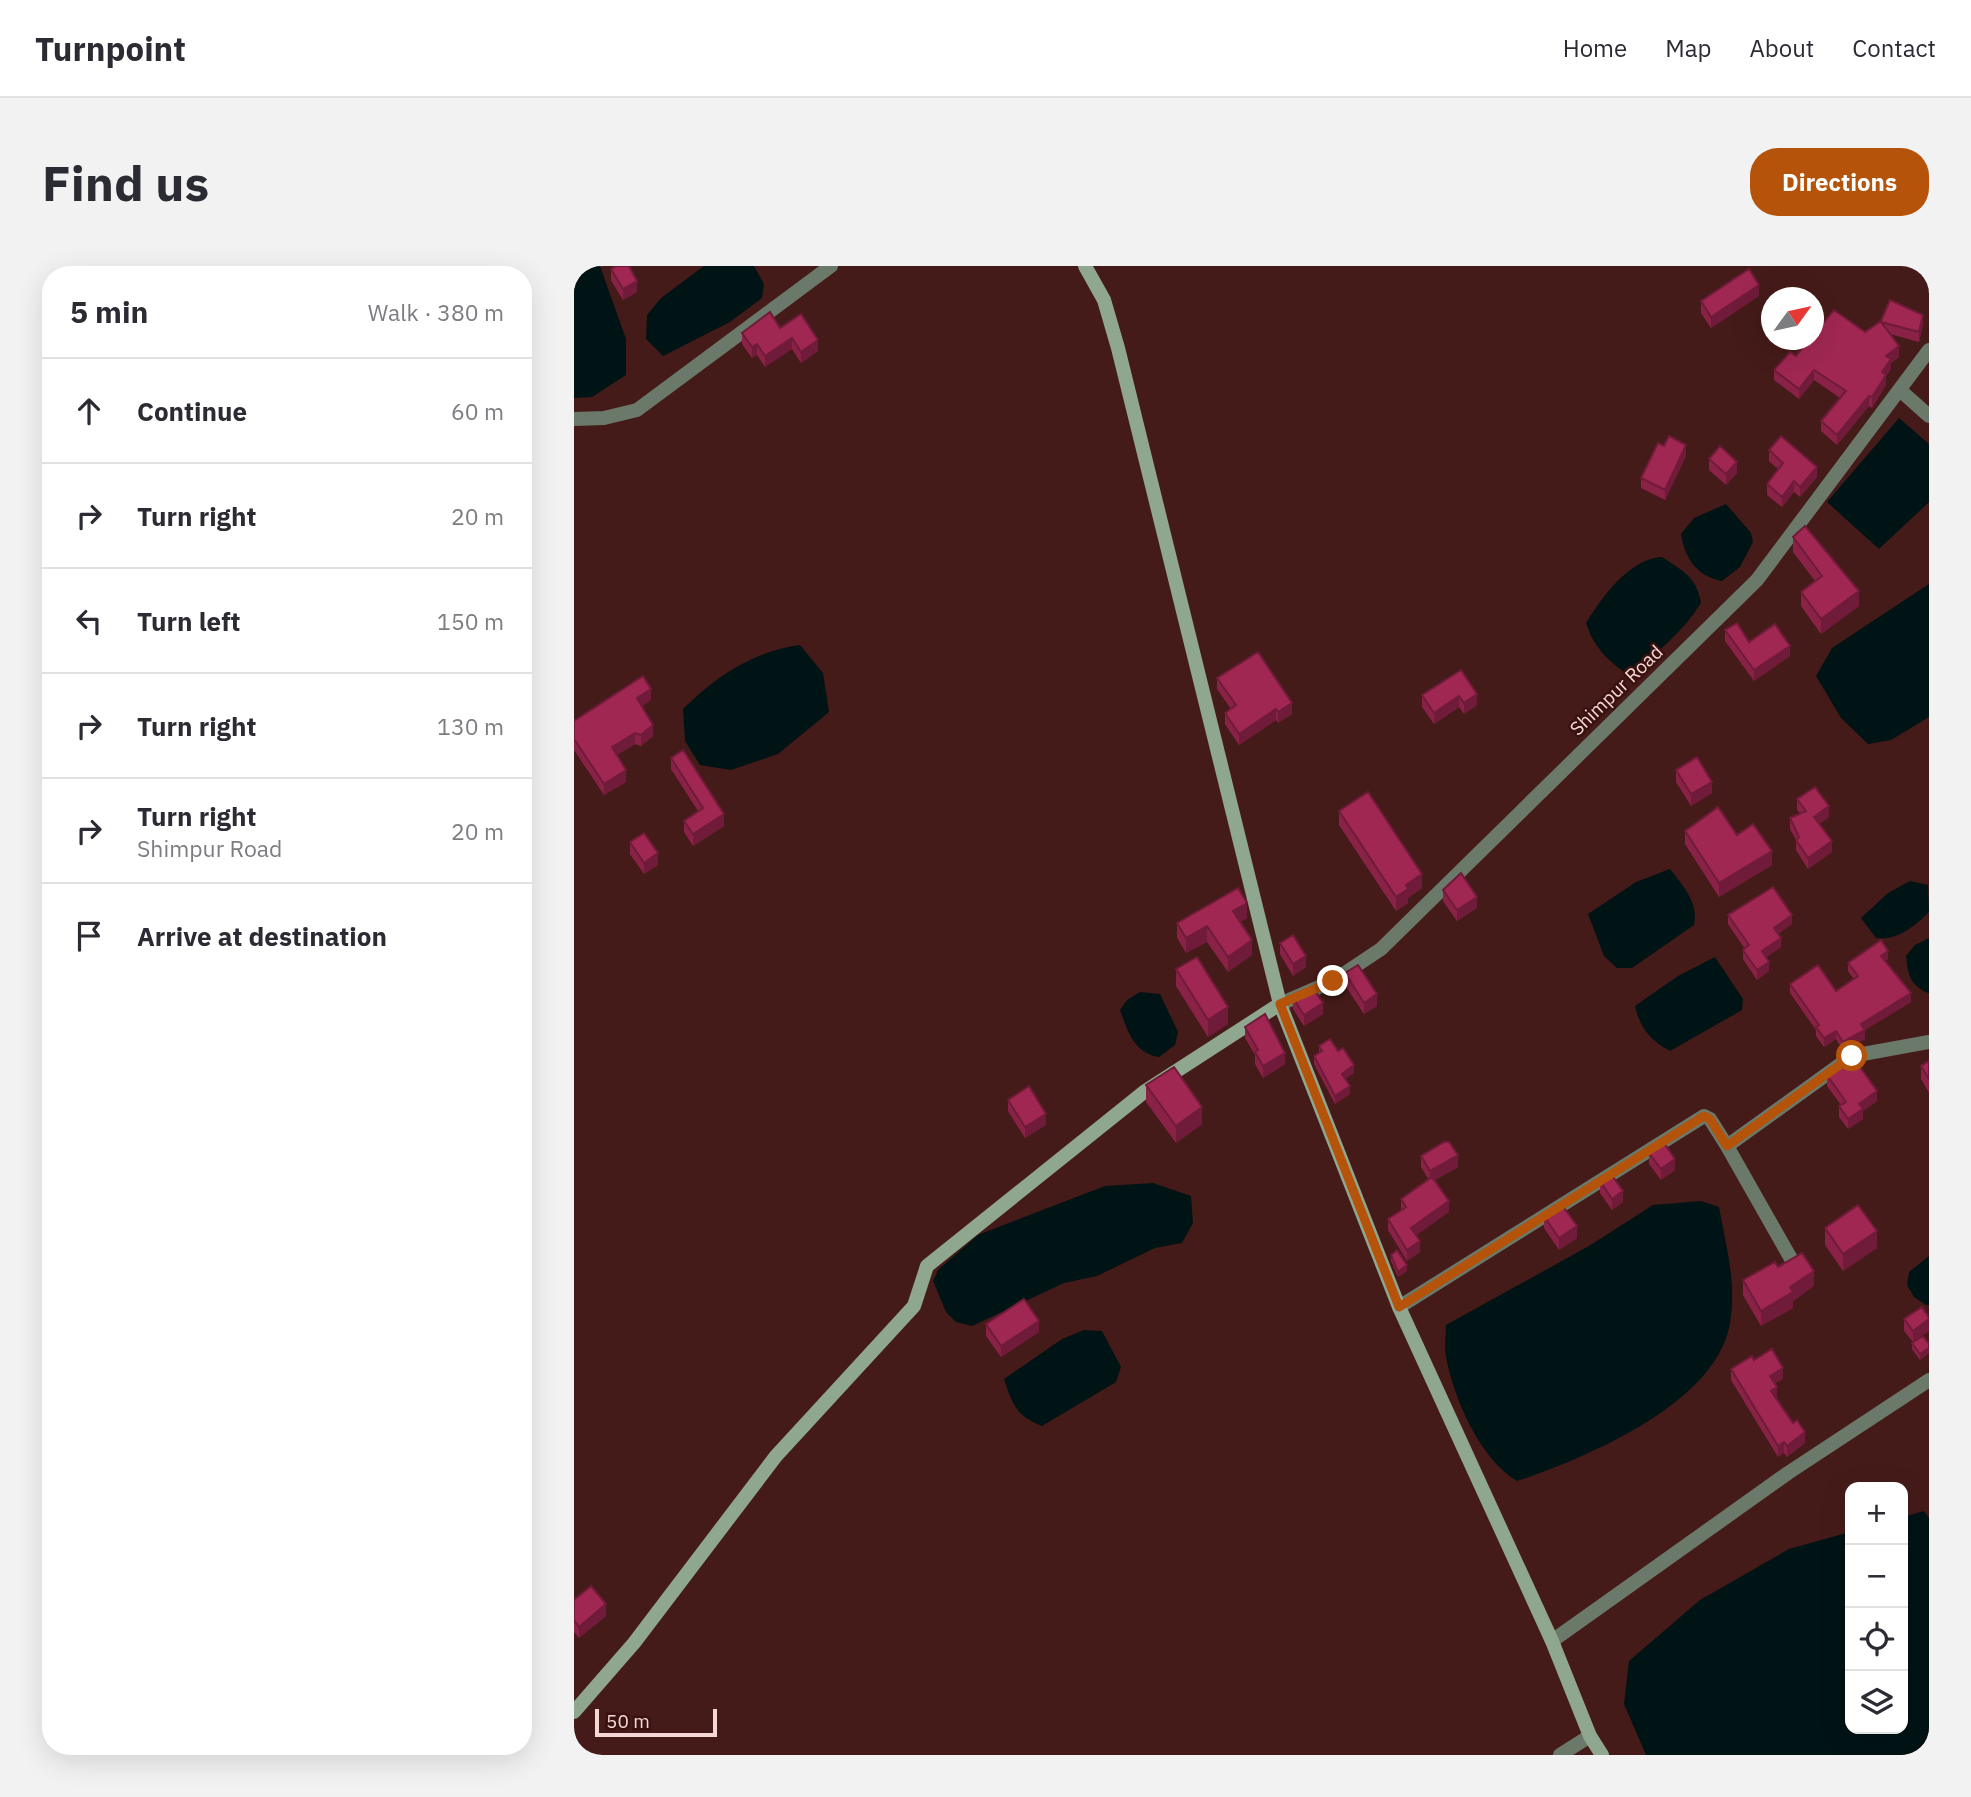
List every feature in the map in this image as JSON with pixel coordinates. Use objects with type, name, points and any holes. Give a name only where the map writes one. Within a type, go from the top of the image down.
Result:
[{"type":"street","points":[[574,419],[604,418],[637,410],[831,266]]},
{"type":"street","points":[[1085,266],[1104,300],[1118,348],[1280,1004],[1399,1307],[1552,1642],[1590,1736],[1602,1755]]},
{"type":"street","name":"Shimpur Road","points":[[1280,1004],[1333,981],[1381,949],[1757,580],[1901,391],[1929,350]]},
{"type":"street","points":[[1901,391],[1929,416]]},
{"type":"street","points":[[574,1712],[634,1643],[776,1456],[914,1306],[927,1266],[1144,1091],[1280,1004]]},
{"type":"street","points":[[1727,1146],[1852,1056],[1929,1042]]},
{"type":"street","points":[[1399,1307],[1704,1116],[1710,1119],[1727,1146],[1794,1264]]},
{"type":"street","points":[[1552,1642],[1788,1473],[1929,1380]]},
{"type":"street","points":[[1560,1755],[1590,1736]]},
{"type":"shaded area","points":[[574,266],[600,266],[626,339],[626,375],[592,397],[574,398]]},
{"type":"shaded area","points":[[704,266],[754,266],[764,284],[762,298],[730,322],[663,356],[646,339],[647,315],[661,298]]},
{"type":"shaded area","points":[[1899,418],[1929,444],[1929,502],[1879,549],[1827,502]]},
{"type":"shaded area","points":[[1726,504],[1751,533],[1753,542],[1740,567],[1722,581],[1705,575],[1693,565],[1685,551],[1681,534],[1694,518]]},
{"type":"shaded area","points":[[1662,557],[1683,571],[1692,581],[1701,603],[1677,633],[1630,676],[1603,653],[1593,640],[1586,623],[1608,591],[1628,572],[1638,564]]},
{"type":"shaded area","points":[[1929,584],[1929,717],[1891,740],[1868,744],[1841,718],[1816,676],[1832,648]]},
{"type":"shaded area","points":[[800,645],[823,673],[829,712],[778,754],[731,770],[700,765],[685,741],[683,709],[708,686],[736,667],[766,653]]},
{"type":"shaded area","points":[[1670,869],[1692,902],[1694,925],[1632,968],[1617,968],[1604,956],[1588,914],[1636,882]]},
{"type":"shaded area","points":[[1910,881],[1928,885],[1929,912],[1898,935],[1876,938],[1861,918],[1888,893]]},
{"type":"shaded area","points":[[1929,938],[1928,993],[1917,987],[1911,979],[1906,956],[1915,945]]},
{"type":"shaded area","points":[[1715,957],[1743,999],[1742,1010],[1670,1051],[1647,1033],[1635,1006],[1678,976]]},
{"type":"shaded area","points":[[1140,992],[1160,994],[1178,1032],[1175,1045],[1159,1057],[1143,1051],[1133,1040],[1120,1010],[1127,1000]]},
{"type":"shaded area","points":[[1153,1183],[1191,1196],[1193,1223],[1182,1243],[1155,1248],[1097,1276],[1064,1283],[972,1326],[956,1322],[946,1312],[933,1281],[938,1270],[978,1235],[1105,1186]]},
{"type":"shaded area","points":[[1701,1201],[1719,1207],[1732,1282],[1729,1328],[1718,1356],[1698,1381],[1642,1425],[1576,1459],[1517,1481],[1491,1458],[1462,1409],[1446,1357],[1446,1325],[1589,1246],[1653,1205]]},
{"type":"shaded area","points":[[1929,1256],[1929,1305],[1926,1305],[1914,1297],[1907,1285],[1909,1272]]},
{"type":"shaded area","points":[[1084,1330],[1102,1331],[1121,1367],[1116,1382],[1042,1426],[1021,1414],[1004,1379],[1062,1339]]},
{"type":"shaded area","points":[[1924,1511],[1929,1518],[1929,1743],[1913,1755],[1646,1755],[1624,1704],[1629,1661],[1700,1600],[1789,1549],[1845,1533],[1845,1734],[1908,1734],[1908,1516]]},
{"type":"building","points":[[616,266],[629,266],[637,281],[623,289],[611,269]]},
{"type":"building","points":[[1749,269],[1759,285],[1711,317],[1701,301]]},
{"type":"building","points":[[1890,300],[1923,315],[1919,332],[1881,322],[1899,346],[1886,356],[1891,359],[1882,372],[1886,375],[1872,397],[1869,396],[1837,435],[1821,421],[1846,391],[1814,370],[1799,389],[1774,370],[1790,352],[1796,356],[1801,350],[1824,350],[1824,322],[1834,310],[1865,332],[1881,321]]},
{"type":"building","points":[[770,312],[780,328],[801,314],[818,340],[801,352],[792,338],[765,356],[757,344],[752,347],[742,333]]},
{"type":"building","points":[[1669,436],[1686,445],[1665,490],[1641,478],[1658,443],[1664,446]]},
{"type":"building","points":[[1781,436],[1817,467],[1800,487],[1794,481],[1782,497],[1767,484],[1783,463],[1769,450]]},
{"type":"building","points":[[1720,446],[1737,462],[1726,474],[1709,459]]},
{"type":"building","points":[[1805,526],[1859,591],[1821,619],[1801,592],[1822,576],[1793,537]]},
{"type":"building","points":[[1737,623],[1749,642],[1775,624],[1790,646],[1754,670],[1725,630]]},
{"type":"building","points":[[1258,652],[1292,703],[1278,712],[1276,709],[1239,734],[1225,713],[1236,705],[1217,678]]},
{"type":"building","points":[[1461,670],[1477,694],[1464,703],[1459,696],[1434,713],[1422,695]]},
{"type":"building","points":[[643,676],[651,689],[637,698],[653,725],[641,735],[635,733],[612,747],[626,770],[604,784],[574,739],[574,721]]},
{"type":"building","points":[[683,750],[724,814],[693,834],[684,821],[703,808],[671,758]]},
{"type":"building","points":[[1697,757],[1712,782],[1691,794],[1676,770]]},
{"type":"building","points":[[1815,787],[1829,806],[1814,817],[1832,841],[1808,858],[1796,840],[1799,837],[1790,818],[1806,811],[1797,799]]},
{"type":"building","points":[[1368,792],[1422,874],[1406,885],[1408,889],[1396,897],[1339,811]]},
{"type":"building","points":[[1718,807],[1737,835],[1753,824],[1772,851],[1719,883],[1685,831]]},
{"type":"building","points":[[644,833],[658,853],[644,863],[630,842]]},
{"type":"building","points":[[1461,873],[1477,897],[1457,910],[1443,890]]},
{"type":"building","points":[[1773,887],[1792,915],[1774,928],[1781,938],[1762,951],[1769,962],[1757,970],[1743,950],[1749,945],[1728,915]]},
{"type":"building","points":[[1238,888],[1247,903],[1233,911],[1252,940],[1228,957],[1207,926],[1186,938],[1177,923]]},
{"type":"building","points":[[1293,935],[1306,956],[1293,964],[1280,943]]},
{"type":"building","points":[[1881,940],[1888,951],[1881,956],[1911,993],[1861,1024],[1865,1030],[1843,1042],[1836,1031],[1824,1038],[1816,1027],[1819,1025],[1790,984],[1818,965],[1836,991],[1858,976],[1848,963]]},
{"type":"building","points":[[1197,957],[1228,1007],[1208,1020],[1176,969]]},
{"type":"building","points":[[1358,965],[1377,994],[1364,1003],[1345,973]]},
{"type":"building","points":[[1314,989],[1323,1003],[1304,1015],[1293,998]]},
{"type":"building","points":[[1265,1014],[1285,1053],[1263,1066],[1255,1052],[1258,1050],[1245,1027]]},
{"type":"building","points":[[1330,1039],[1338,1051],[1343,1048],[1354,1065],[1342,1074],[1350,1086],[1335,1096],[1314,1056],[1322,1051],[1319,1046]]},
{"type":"building","points":[[1853,1057],[1877,1091],[1859,1104],[1863,1109],[1848,1119],[1839,1106],[1846,1102],[1827,1075]]},
{"type":"building","points":[[1929,1061],[1929,1079],[1921,1066]]},
{"type":"building","points":[[1174,1067],[1202,1107],[1176,1126],[1146,1085]]},
{"type":"building","points":[[1029,1086],[1046,1114],[1025,1127],[1008,1100]]},
{"type":"building","points":[[1444,1142],[1449,1142],[1458,1155],[1430,1171],[1421,1156]]},
{"type":"building","points":[[1664,1143],[1675,1159],[1661,1169],[1649,1153]]},
{"type":"building","points":[[1611,1174],[1623,1191],[1612,1199],[1600,1181]]},
{"type":"building","points":[[1432,1177],[1449,1201],[1411,1228],[1420,1241],[1407,1250],[1388,1219],[1406,1207],[1401,1199]]},
{"type":"building","points":[[1562,1205],[1577,1226],[1559,1238],[1544,1216]]},
{"type":"building","points":[[1858,1205],[1877,1231],[1843,1254],[1825,1228]]},
{"type":"building","points":[[1397,1250],[1407,1265],[1398,1272],[1391,1255]]},
{"type":"building","points":[[1802,1253],[1814,1271],[1790,1287],[1793,1292],[1761,1311],[1743,1280],[1775,1262],[1778,1267]]},
{"type":"building","points":[[1024,1299],[1039,1321],[1001,1346],[986,1324]]},
{"type":"building","points":[[1922,1307],[1929,1319],[1913,1331],[1904,1319]]},
{"type":"building","points":[[1923,1336],[1929,1348],[1920,1354],[1912,1343]]},
{"type":"building","points":[[1772,1349],[1783,1368],[1770,1376],[1777,1387],[1771,1391],[1793,1423],[1797,1420],[1805,1432],[1787,1446],[1784,1442],[1778,1446],[1731,1369],[1752,1356],[1754,1360]]},
{"type":"building","points":[[591,1586],[606,1604],[579,1627],[574,1620],[574,1600]]},
{"type":"route","points":[[1333,981],[1280,1004],[1399,1307],[1704,1116],[1710,1119],[1727,1146],[1852,1056]]}]
